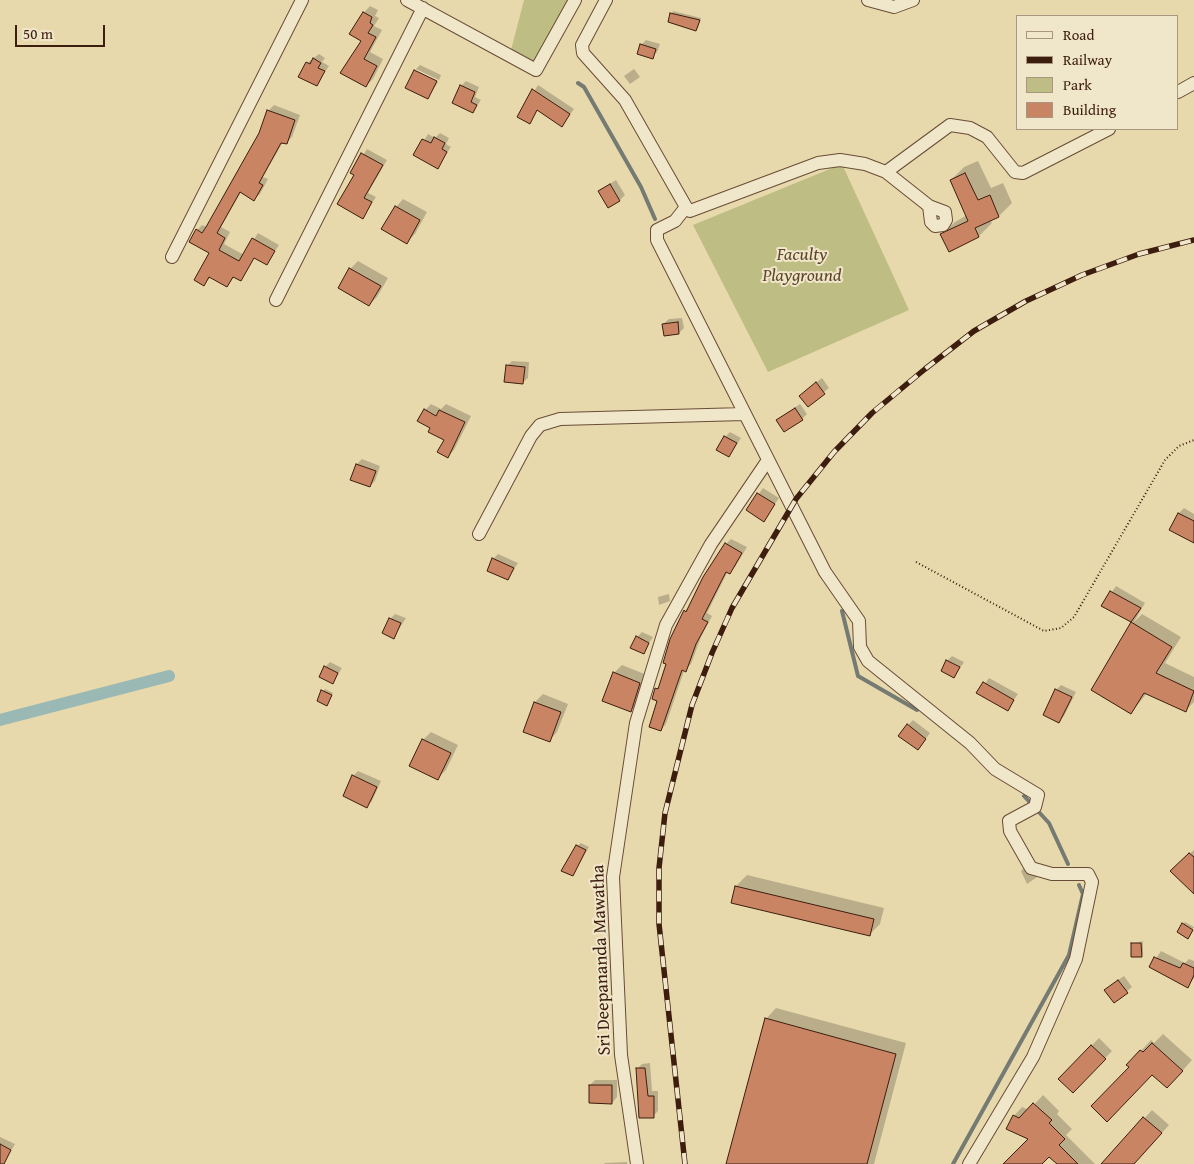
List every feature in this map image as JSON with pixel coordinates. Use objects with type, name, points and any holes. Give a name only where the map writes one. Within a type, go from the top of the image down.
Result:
[{"type":"street","points":[[172,257],[302,0]]},
{"type":"street","points":[[407,0],[536,70],[575,0]]},
{"type":"street","points":[[606,0],[582,45],[583,53],[625,100],[690,211],[818,163],[840,160],[865,164],[886,172],[929,206]]},
{"type":"street","points":[[868,0],[894,7],[913,0]]},
{"type":"street","points":[[276,300],[423,8]]},
{"type":"street","points":[[1179,91],[1194,83]]},
{"type":"street","points":[[886,172],[950,125],[970,128],[987,138],[1015,172],[1023,173],[1107,130]]},
{"type":"street","points":[[686,207],[675,221],[657,230],[658,240],[825,572],[859,621],[860,647],[868,661],[970,743],[995,769],[1038,795],[1031,809],[1009,821],[1010,831],[1031,868],[1052,874],[1088,874],[1092,882],[1076,959],[1033,1057],[969,1164]]},
{"type":"street","points":[[479,534],[531,436],[540,426],[560,419],[744,414]]},
{"type":"street","name":"Sri Deepananda Mawatha","points":[[637,1164],[621,1055],[613,877],[636,723],[666,625],[711,544],[768,460]]},
{"type":"path","points":[[916,562],[1044,631],[1061,628],[1074,617],[1166,460],[1178,446],[1194,440]]},
{"type":"green space","points":[[524,0],[575,0],[536,70],[510,54]]},
{"type":"green space","name":"Faculty Playground","points":[[842,164],[909,310],[768,372],[693,225]]},
{"type":"building","points":[[363,12],[372,17],[370,23],[373,25],[368,33],[376,37],[364,59],[377,66],[366,87],[340,73],[361,41],[349,34]]},
{"type":"building","points":[[670,13],[700,20],[696,31],[668,22]]},
{"type":"building","points":[[640,44],[656,49],[653,59],[637,54]]},
{"type":"building","points":[[313,58],[321,63],[318,68],[325,71],[317,86],[298,77],[306,62],[310,64]]},
{"type":"building","points":[[414,70],[437,81],[428,99],[405,88]]},
{"type":"building","points":[[460,85],[475,92],[471,102],[477,105],[473,113],[452,103]]},
{"type":"building","points":[[532,89],[570,114],[562,127],[537,110],[530,124],[517,117]]},
{"type":"building","points":[[267,110],[295,120],[287,144],[281,143],[259,183],[263,185],[254,201],[240,192],[217,233],[225,238],[219,250],[239,261],[252,238],[275,251],[267,265],[254,258],[241,281],[233,277],[227,287],[209,277],[204,286],[194,280],[209,253],[189,242],[196,229],[202,233],[206,227],[259,133]]},
{"type":"building","points":[[434,137],[445,143],[442,149],[447,152],[438,169],[413,155],[422,139],[431,143]]},
{"type":"building","points":[[361,153],[383,165],[364,198],[372,202],[363,219],[337,204],[354,175],[350,173]]},
{"type":"building","points":[[965,173],[978,200],[990,195],[999,217],[975,228],[979,237],[949,252],[940,234],[968,221],[950,180]]},
{"type":"building","points":[[610,184],[620,201],[608,208],[598,191]]},
{"type":"building","points":[[395,206],[420,220],[407,244],[381,229]]},
{"type":"building","points":[[349,268],[381,286],[369,306],[338,288]]},
{"type":"building","points":[[678,322],[679,334],[664,336],[662,324]]},
{"type":"building","points":[[506,365],[525,367],[523,384],[504,382]]},
{"type":"building","points":[[816,382],[825,394],[808,407],[799,396]]},
{"type":"building","points":[[795,408],[803,420],[784,432],[776,420]]},
{"type":"building","points":[[424,409],[436,416],[439,410],[465,422],[448,458],[437,452],[444,440],[428,432],[430,428],[417,421]]},
{"type":"building","points":[[724,436],[737,443],[729,457],[716,450]]},
{"type":"building","points":[[356,464],[376,471],[370,487],[350,480]]},
{"type":"building","points":[[757,493],[775,504],[764,522],[746,510]]},
{"type":"building","points":[[1178,513],[1194,521],[1194,543],[1169,530]]},
{"type":"building","points":[[725,543],[742,553],[730,574],[726,572],[702,619],[708,622],[696,644],[686,672],[682,670],[661,731],[649,727],[657,701],[652,699],[655,688],[658,689],[666,664],[663,663],[670,639],[684,610],[686,612],[703,577]]},
{"type":"building","points":[[492,558],[514,568],[508,580],[487,571]]},
{"type":"building","points":[[1110,591],[1141,608],[1131,622],[1101,606]]},
{"type":"building","points":[[389,618],[401,623],[394,639],[382,633]]},
{"type":"building","points":[[1131,622],[1172,647],[1156,673],[1194,691],[1186,712],[1144,693],[1131,714],[1091,690]]},
{"type":"building","points":[[636,636],[649,643],[644,654],[630,648]]},
{"type":"building","points":[[946,660],[960,667],[954,678],[941,671]]},
{"type":"building","points":[[324,666],[338,673],[333,684],[319,677]]},
{"type":"building","points":[[613,672],[640,683],[631,712],[602,701]]},
{"type":"building","points":[[983,682],[1014,700],[1008,711],[976,693]]},
{"type":"building","points":[[1055,689],[1072,697],[1059,723],[1043,715]]},
{"type":"building","points":[[321,690],[332,695],[327,706],[317,701]]},
{"type":"building","points":[[534,702],[561,712],[550,742],[523,732]]},
{"type":"building","points":[[907,724],[926,739],[918,750],[898,736]]},
{"type":"building","points":[[422,739],[451,753],[438,780],[409,766]]},
{"type":"building","points":[[352,775],[377,787],[367,808],[343,796]]},
{"type":"building","points":[[576,845],[586,850],[573,876],[561,871]]},
{"type":"building","points":[[1189,853],[1194,857],[1194,894],[1170,871]]},
{"type":"building","points":[[735,886],[874,919],[870,936],[731,903]]},
{"type":"building","points":[[1182,923],[1193,930],[1188,939],[1177,932]]},
{"type":"building","points":[[1131,943],[1141,943],[1142,957],[1131,957]]},
{"type":"building","points":[[1154,957],[1180,968],[1183,963],[1194,968],[1194,975],[1188,988],[1149,967]]},
{"type":"building","points":[[1118,980],[1128,993],[1114,1003],[1104,990]]},
{"type":"building","points":[[765,1018],[896,1054],[867,1164],[726,1164]]},
{"type":"building","points":[[1152,1043],[1183,1071],[1167,1088],[1152,1075],[1107,1122],[1091,1106],[1129,1067],[1126,1065],[1140,1050],[1143,1052]]},
{"type":"building","points":[[1091,1045],[1106,1059],[1073,1093],[1058,1079]]},
{"type":"building","points":[[636,1068],[645,1068],[648,1096],[654,1096],[654,1118],[639,1118]]},
{"type":"building","points":[[589,1085],[612,1085],[612,1104],[589,1103]]},
{"type":"building","points":[[1033,1103],[1052,1120],[1049,1123],[1065,1139],[1059,1145],[1078,1164],[1057,1164],[1049,1157],[1042,1164],[1003,1164],[1028,1139],[1006,1129],[1013,1115],[1019,1118]]},
{"type":"building","points":[[1143,1117],[1162,1133],[1134,1164],[1101,1164]]},
{"type":"building","points":[[0,1144],[11,1150],[4,1164],[0,1164]]},
{"type":"waterway","points":[[578,83],[584,87],[641,187],[655,219]]},
{"type":"waterway","points":[[842,611],[858,676],[917,710]]},
{"type":"waterway","points":[[0,720],[169,676]]},
{"type":"waterway","points":[[1024,796],[1049,823],[1068,864]]},
{"type":"waterway","points":[[953,1164],[1069,955],[1083,894],[1079,885]]},
{"type":"railway","points":[[685,1164],[659,924],[659,868],[665,813],[692,705],[732,608],[796,499],[834,452],[872,413],[925,369],[974,331],[1026,301],[1082,275],[1139,254],[1194,240]]}]
